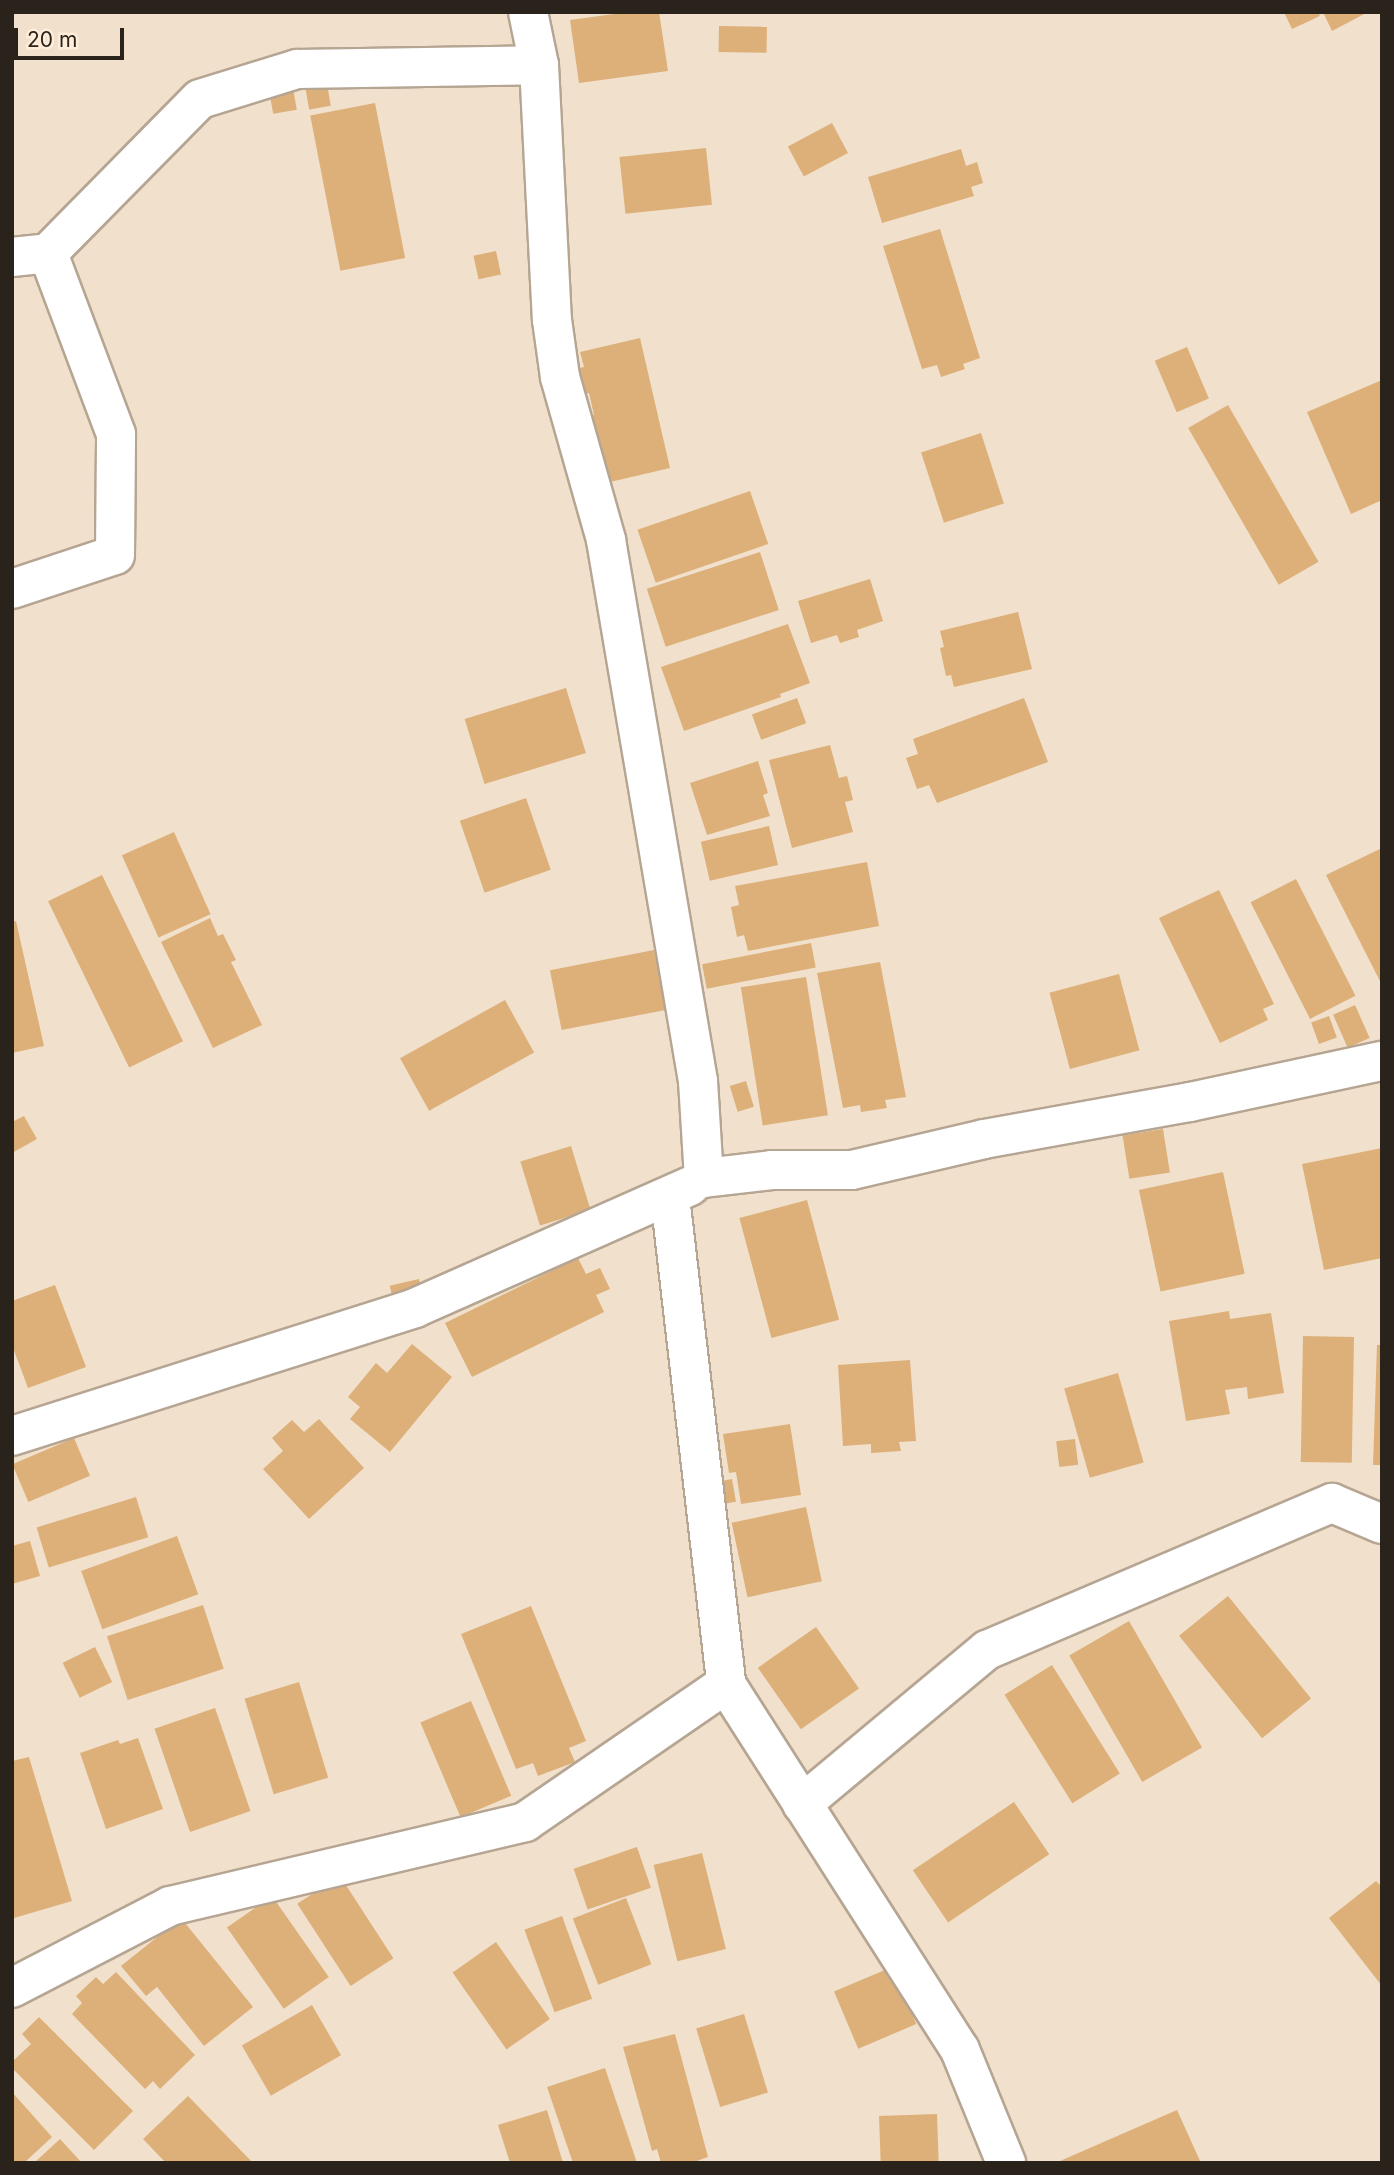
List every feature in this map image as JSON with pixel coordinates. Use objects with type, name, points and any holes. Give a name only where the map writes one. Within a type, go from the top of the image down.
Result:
[{"type":"street","points":[[528,12],[539,65],[552,320],[560,377],[606,540],[698,1081],[704,1178]]},
{"type":"street","points":[[12,589],[115,555],[116,434],[30,255],[200,99],[297,69],[539,65]]},
{"type":"street","points":[[12,1436],[415,1308],[670,1197],[704,1178],[772,1170],[852,1170],[984,1139],[1190,1102],[1382,1061]]},
{"type":"street","points":[[670,1197],[726,1684],[960,2050],[1006,2163]]},
{"type":"street","points":[[802,1804],[987,1650],[1332,1503],[1382,1524]]},
{"type":"street","points":[[12,1987],[170,1906],[525,1822],[726,1684]]},
{"type":"building","points":[[629,12],[659,12],[668,71],[579,83],[570,20]]},
{"type":"building","points":[[1284,12],[1318,12],[1320,16],[1292,29]]},
{"type":"building","points":[[1323,12],[1368,12],[1332,31]]},
{"type":"building","points":[[719,26],[767,27],[767,53],[719,52]]},
{"type":"building","points":[[327,84],[331,106],[309,109],[305,88]]},
{"type":"building","points":[[293,88],[297,110],[273,114],[269,92]]},
{"type":"building","points":[[375,103],[405,258],[340,271],[310,116]]},
{"type":"building","points":[[832,123],[848,153],[804,176],[788,146]]},
{"type":"building","points":[[706,148],[712,205],[625,214],[619,157]]},
{"type":"building","points":[[961,149],[966,166],[977,162],[983,183],[971,187],[974,196],[882,223],[868,177]]},
{"type":"building","points":[[940,229],[980,358],[963,364],[965,369],[941,377],[937,365],[922,369],[883,246]]},
{"type":"building","points":[[496,251],[501,274],[478,279],[474,256]]},
{"type":"building","points":[[640,338],[670,468],[610,482],[603,452],[597,454],[588,416],[594,415],[589,393],[581,395],[575,369],[584,367],[580,352]]},
{"type":"building","points":[[1187,347],[1209,399],[1177,412],[1155,361]]},
{"type":"building","points":[[1382,380],[1382,500],[1351,514],[1307,412]]},
{"type":"building","points":[[1228,405],[1318,562],[1279,585],[1188,428]]},
{"type":"building","points":[[981,433],[1004,503],[944,523],[921,452]]},
{"type":"building","points":[[750,491],[768,544],[656,583],[637,530]]},
{"type":"building","points":[[760,552],[779,610],[666,647],[647,589]]},
{"type":"building","points":[[870,579],[883,621],[857,630],[859,637],[840,643],[837,635],[811,643],[798,601]]},
{"type":"building","points":[[1018,612],[1032,669],[954,687],[951,675],[946,676],[940,648],[944,647],[940,631]]},
{"type":"building","points":[[788,624],[810,683],[780,694],[781,697],[684,731],[661,667]]},
{"type":"building","points":[[566,688],[586,753],[485,784],[465,719]]},
{"type":"building","points":[[797,698],[806,723],[761,740],[752,714]]},
{"type":"building","points":[[1024,698],[1048,762],[937,803],[929,785],[917,789],[906,758],[918,754],[913,739]]},
{"type":"building","points":[[830,745],[839,778],[847,776],[853,800],[845,802],[853,832],[792,848],[769,760]]},
{"type":"building","points":[[758,761],[768,793],[763,795],[770,816],[707,835],[690,783]]},
{"type":"building","points":[[526,798],[551,870],[485,893],[460,821]]},
{"type":"building","points":[[769,826],[778,865],[710,881],[701,842]]},
{"type":"building","points":[[174,832],[211,914],[159,937],[122,855]]},
{"type":"building","points":[[1382,848],[1382,985],[1326,875]]},
{"type":"building","points":[[867,862],[879,926],[748,951],[744,935],[737,937],[731,907],[739,905],[735,886]]},
{"type":"building","points":[[102,875],[183,1041],[129,1068],[48,901]]},
{"type":"building","points":[[1296,879],[1355,996],[1310,1019],[1251,902]]},
{"type":"building","points":[[1219,890],[1274,1004],[1263,1009],[1268,1020],[1220,1043],[1159,918]]},
{"type":"building","points":[[210,918],[218,936],[223,934],[236,960],[231,962],[262,1025],[213,1048],[161,942]]},
{"type":"building","points":[[16,921],[44,1046],[12,1053],[12,922]]},
{"type":"building","points":[[811,943],[816,968],[707,989],[702,964]]},
{"type":"building","points":[[654,950],[666,1010],[562,1030],[550,970]]},
{"type":"building","points":[[880,962],[906,1097],[885,1100],[887,1108],[861,1112],[860,1105],[843,1108],[817,973]]},
{"type":"building","points":[[1119,974],[1139,1050],[1070,1069],[1049,993]]},
{"type":"building","points":[[806,977],[828,1115],[763,1126],[741,987]]},
{"type":"building","points":[[505,1000],[534,1052],[429,1111],[400,1058]]},
{"type":"building","points":[[1355,1005],[1370,1038],[1348,1048],[1333,1015]]},
{"type":"building","points":[[1329,1016],[1337,1038],[1319,1044],[1311,1022]]},
{"type":"building","points":[[746,1081],[754,1107],[738,1112],[730,1086]]},
{"type":"building","points":[[24,1116],[37,1139],[12,1153],[12,1122]]},
{"type":"building","points":[[1163,1129],[1170,1172],[1129,1179],[1123,1135]]},
{"type":"building","points":[[571,1146],[591,1210],[540,1226],[520,1161]]},
{"type":"building","points":[[1382,1148],[1382,1258],[1324,1270],[1302,1164]]},
{"type":"building","points":[[1223,1172],[1245,1274],[1161,1292],[1139,1190]]},
{"type":"building","points":[[807,1200],[839,1320],[771,1338],[739,1218]]},
{"type":"building","points":[[578,1258],[586,1274],[600,1268],[610,1289],[596,1295],[604,1312],[472,1377],[445,1323]]},
{"type":"building","points":[[419,1279],[423,1296],[394,1302],[390,1286]]},
{"type":"building","points":[[55,1285],[86,1367],[28,1388],[12,1345],[12,1301]]},
{"type":"building","points":[[1229,1311],[1230,1319],[1271,1313],[1284,1393],[1248,1399],[1247,1387],[1225,1390],[1230,1414],[1186,1421],[1169,1321]]},
{"type":"building","points":[[1303,1336],[1354,1337],[1352,1463],[1301,1462]]},
{"type":"building","points":[[412,1344],[452,1377],[390,1452],[350,1419],[360,1407],[348,1397],[376,1363],[387,1373]]},
{"type":"building","points":[[1377,1345],[1382,1345],[1382,1465],[1373,1465]]},
{"type":"building","points":[[910,1360],[916,1441],[899,1442],[901,1451],[871,1453],[871,1444],[843,1446],[838,1365]]},
{"type":"building","points":[[1118,1373],[1144,1462],[1090,1478],[1064,1388]]},
{"type":"building","points":[[319,1419],[364,1468],[309,1519],[263,1469],[283,1451],[272,1438],[292,1420],[304,1432]]},
{"type":"building","points":[[790,1424],[801,1495],[741,1504],[736,1472],[729,1473],[723,1434]]},
{"type":"building","points":[[74,1438],[90,1476],[28,1502],[12,1464]]},
{"type":"building","points":[[1075,1439],[1078,1465],[1059,1467],[1056,1441]]},
{"type":"building","points":[[732,1479],[736,1502],[712,1506],[708,1483]]},
{"type":"building","points":[[136,1497],[148,1537],[49,1568],[37,1527]]},
{"type":"building","points":[[806,1507],[822,1581],[747,1597],[732,1523]]},
{"type":"building","points":[[177,1536],[198,1594],[102,1629],[81,1571]]},
{"type":"building","points":[[30,1541],[40,1576],[12,1584],[12,1546]]},
{"type":"building","points":[[1228,1596],[1311,1699],[1262,1738],[1179,1636]]},
{"type":"building","points":[[203,1605],[224,1669],[128,1700],[107,1636]]},
{"type":"building","points":[[531,1606],[586,1741],[569,1748],[575,1762],[538,1776],[533,1763],[516,1769],[461,1634]]},
{"type":"building","points":[[1129,1621],[1202,1747],[1142,1782],[1069,1656]]},
{"type":"building","points":[[816,1627],[859,1688],[801,1729],[758,1668]]},
{"type":"building","points":[[95,1647],[112,1682],[80,1698],[63,1663]]},
{"type":"building","points":[[1052,1665],[1120,1774],[1072,1803],[1005,1695]]},
{"type":"building","points":[[299,1682],[328,1778],[274,1794],[244,1699]]},
{"type":"building","points":[[471,1701],[511,1796],[461,1817],[420,1722]]},
{"type":"building","points":[[215,1708],[250,1811],[190,1832],[154,1729]]},
{"type":"building","points":[[138,1738],[163,1809],[106,1829],[80,1753],[118,1740],[120,1744]]},
{"type":"building","points":[[29,1757],[72,1901],[14,1918],[12,1761]]},
{"type":"building","points":[[1014,1802],[1049,1854],[948,1922],[913,1870]]},
{"type":"building","points":[[637,1847],[651,1888],[588,1909],[574,1869]]},
{"type":"building","points":[[702,1853],[726,1949],[677,1961],[653,1865]]},
{"type":"building","points":[[340,1876],[393,1958],[351,1986],[297,1904]]},
{"type":"building","points":[[1376,1881],[1382,1887],[1382,1986],[1329,1918]]},
{"type":"building","points":[[272,1896],[329,1977],[284,2009],[227,1928]]},
{"type":"building","points":[[626,1898],[651,1964],[598,1985],[573,1918]]},
{"type":"building","points":[[562,1916],[592,1999],[555,2012],[524,1930]]},
{"type":"building","points":[[181,1918],[253,2007],[204,2046],[157,1987],[146,1996],[121,1966]]},
{"type":"building","points":[[496,1942],[550,2019],[507,2049],[453,1972]]},
{"type":"building","points":[[892,1967],[916,2024],[858,2049],[834,1992]]},
{"type":"building","points":[[116,1972],[195,2055],[160,2089],[153,2081],[145,2089],[72,2014],[82,2003],[76,1996],[96,1977],[103,1984]]},
{"type":"building","points":[[312,2005],[341,2055],[271,2096],[242,2046]]},
{"type":"building","points":[[744,2014],[768,2092],[720,2107],[696,2029]]},
{"type":"building","points":[[39,2017],[133,2111],[94,2150],[12,2068],[12,2062],[31,2044],[22,2034]]},
{"type":"building","points":[[675,2034],[708,2157],[691,2163],[661,2163],[657,2149],[652,2151],[623,2047]]},
{"type":"building","points":[[605,2068],[637,2163],[573,2163],[547,2087]]},
{"type":"building","points":[[12,2092],[52,2137],[24,2163],[12,2163]]},
{"type":"building","points":[[188,2096],[253,2163],[166,2163],[143,2139]]},
{"type":"building","points":[[547,2110],[563,2163],[510,2163],[498,2125]]},
{"type":"building","points":[[1177,2110],[1201,2163],[1060,2161]]},
{"type":"building","points":[[937,2114],[939,2163],[881,2163],[879,2116]]},
{"type":"building","points":[[60,2139],[82,2163],[34,2163]]}]
